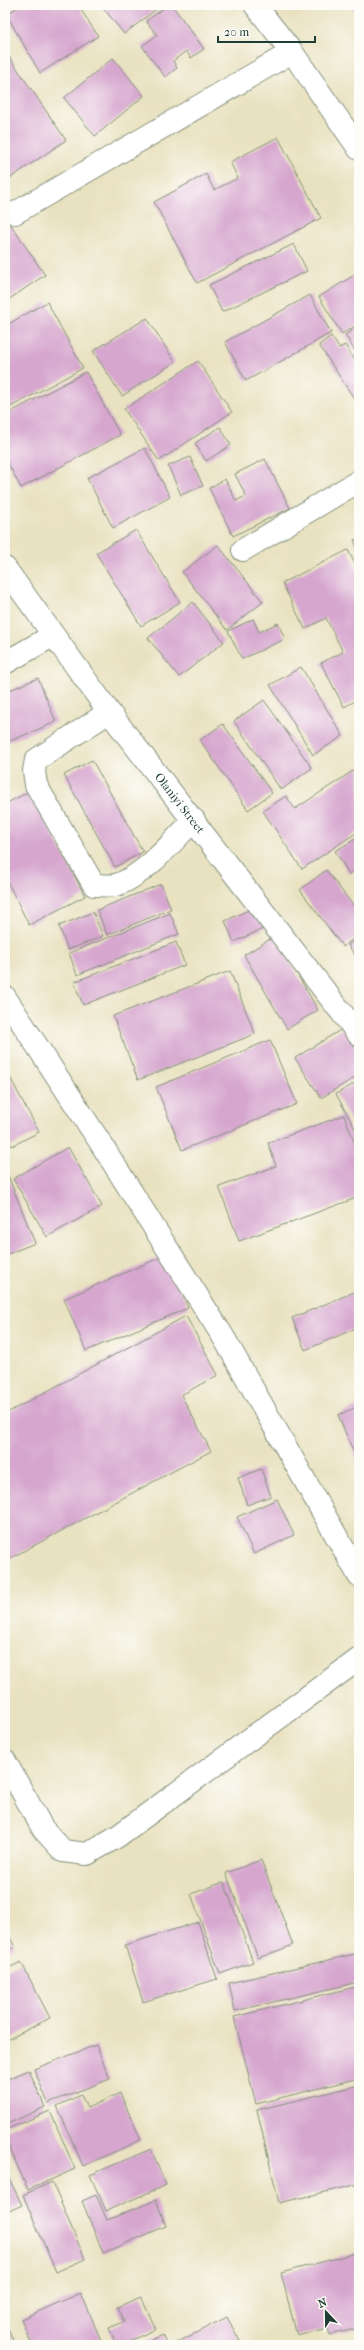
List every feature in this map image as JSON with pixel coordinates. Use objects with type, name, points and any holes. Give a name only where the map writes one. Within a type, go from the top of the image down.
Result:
[{"type":"street","points":[[255,5],[292,52],[359,149]]},
{"type":"street","points":[[15,213],[292,52]]},
{"type":"street","points":[[243,550],[359,481]]},
{"type":"street","name":"Olaniyi Street","points":[[5,568],[52,636],[109,712],[359,1035]]},
{"type":"street","points":[[5,663],[52,636]]},
{"type":"street","points":[[109,712],[36,760],[34,771],[36,785],[94,885],[118,884],[130,878],[154,859],[194,820]]},
{"type":"street","points":[[5,997],[98,1139],[224,1338],[359,1576]]},
{"type":"street","points":[[5,1760],[43,1828],[63,1851],[87,1854],[118,1836],[359,1659]]},
{"type":"building","points":[[22,5],[78,5],[98,36],[40,73],[6,14]]},
{"type":"building","points":[[101,5],[162,5],[124,34]]},
{"type":"building","points":[[168,5],[172,5],[204,49],[191,58],[186,51],[173,61],[177,68],[165,77],[142,46],[157,35],[146,21]]},
{"type":"building","points":[[350,5],[359,5],[359,17]]},
{"type":"building","points":[[5,51],[66,140],[9,179],[5,173]]},
{"type":"building","points":[[113,58],[144,96],[95,136],[64,98]]},
{"type":"building","points":[[278,137],[321,218],[197,283],[154,202],[206,174],[214,190],[238,178],[230,162]]},
{"type":"building","points":[[11,225],[45,275],[5,302],[5,229]]},
{"type":"building","points":[[294,244],[307,271],[222,312],[209,285]]},
{"type":"building","points":[[359,272],[359,324],[342,334],[319,297]]},
{"type":"building","points":[[310,295],[331,333],[246,381],[225,342]]},
{"type":"building","points":[[47,302],[83,368],[5,410],[5,326]]},
{"type":"building","points":[[147,318],[175,362],[122,396],[93,351]]},
{"type":"building","points":[[359,326],[359,357],[345,335]]},
{"type":"building","points":[[331,336],[339,348],[345,345],[359,366],[359,406],[319,345]]},
{"type":"building","points":[[198,361],[232,412],[159,461],[124,409]]},
{"type":"building","points":[[86,372],[120,435],[21,488],[5,458],[5,415]]},
{"type":"building","points":[[220,427],[231,445],[206,461],[195,443]]},
{"type":"building","points":[[145,448],[170,497],[113,528],[87,478]]},
{"type":"building","points":[[190,457],[203,486],[181,495],[168,466]]},
{"type":"building","points":[[265,459],[290,508],[233,536],[209,488],[225,479],[236,501],[246,496],[235,474]]},
{"type":"building","points":[[136,530],[180,602],[141,626],[96,553]]},
{"type":"building","points":[[359,538],[359,551],[354,540]]},
{"type":"building","points":[[218,545],[263,602],[227,630],[182,572]]},
{"type":"building","points":[[348,550],[359,572],[359,699],[344,707],[321,663],[343,652],[326,618],[305,629],[282,583]]},
{"type":"building","points":[[193,602],[224,642],[179,677],[148,638]]},
{"type":"building","points":[[253,619],[259,632],[278,623],[285,639],[242,659],[228,631]]},
{"type":"building","points":[[301,667],[343,736],[313,755],[270,685]]},
{"type":"building","points":[[38,678],[56,722],[5,743],[5,692]]},
{"type":"building","points":[[264,700],[312,768],[281,790],[234,721]]},
{"type":"building","points":[[223,724],[272,793],[248,810],[200,740]]},
{"type":"building","points":[[92,760],[143,852],[115,867],[64,775]]},
{"type":"building","points":[[359,767],[359,831],[302,869],[263,811],[286,796],[295,809]]},
{"type":"building","points":[[30,791],[85,896],[29,925],[5,877],[5,804]]},
{"type":"building","points":[[359,837],[359,868],[349,874],[335,851]]},
{"type":"building","points":[[326,870],[359,913],[359,934],[343,947],[300,890]]},
{"type":"building","points":[[359,876],[359,887],[354,879]]},
{"type":"building","points":[[161,884],[171,909],[107,935],[97,910]]},
{"type":"building","points":[[257,906],[267,927],[234,942],[225,921]]},
{"type":"building","points":[[93,912],[103,936],[68,950],[59,926]]},
{"type":"building","points":[[170,913],[179,934],[77,975],[69,953]]},
{"type":"building","points":[[275,936],[318,1010],[287,1029],[244,955]]},
{"type":"building","points":[[359,937],[359,961],[348,945]]},
{"type":"building","points":[[176,942],[185,965],[83,1005],[74,982]]},
{"type":"building","points":[[230,971],[255,1034],[138,1080],[113,1016]]},
{"type":"building","points":[[345,1027],[359,1050],[359,1063],[357,1065],[359,1075],[321,1098],[295,1058]]},
{"type":"building","points":[[270,1040],[297,1104],[182,1150],[156,1087]]},
{"type":"building","points":[[5,1068],[39,1132],[12,1146],[5,1133]]},
{"type":"building","points":[[359,1081],[359,1133],[358,1134],[336,1094]]},
{"type":"building","points":[[344,1115],[359,1154],[359,1197],[239,1241],[219,1187],[276,1166],[268,1143]]},
{"type":"building","points":[[5,1141],[9,1148],[5,1150]]},
{"type":"building","points":[[68,1147],[102,1206],[47,1237],[13,1179]]},
{"type":"building","points":[[5,1168],[35,1243],[5,1255]]},
{"type":"building","points":[[166,1255],[188,1308],[86,1351],[64,1299]]},
{"type":"building","points":[[359,1290],[359,1327],[305,1350],[292,1318]]},
{"type":"building","points":[[186,1316],[218,1375],[181,1395],[211,1451],[5,1561],[5,1414]]},
{"type":"building","points":[[359,1406],[359,1465],[338,1415]]},
{"type":"building","points":[[261,1469],[271,1496],[247,1505],[238,1478]]},
{"type":"building","points":[[277,1499],[294,1535],[254,1554],[237,1517]]},
{"type":"building","points":[[261,1860],[293,1945],[258,1958],[226,1873]]},
{"type":"building","points":[[224,1882],[253,1962],[220,1974],[191,1894]]},
{"type":"building","points":[[198,1922],[217,1979],[143,2002],[125,1945]]},
{"type":"building","points":[[5,1928],[15,1947],[5,1952]]},
{"type":"building","points":[[359,1953],[359,1982],[235,2011],[229,1983]]},
{"type":"building","points":[[21,1962],[50,2018],[5,2041],[5,1970]]},
{"type":"building","points":[[359,1986],[359,2078],[256,2104],[234,2017]]},
{"type":"building","points":[[96,2045],[110,2079],[48,2103],[34,2069]]},
{"type":"building","points":[[29,2070],[45,2107],[5,2125],[5,2080]]},
{"type":"building","points":[[359,2085],[359,2184],[279,2203],[257,2110]]},
{"type":"building","points":[[120,2093],[141,2140],[83,2166],[57,2106],[81,2095],[87,2108]]},
{"type":"building","points":[[50,2111],[75,2169],[28,2190],[5,2138],[5,2130]]},
{"type":"building","points":[[151,2149],[166,2185],[106,2211],[90,2175]]},
{"type":"building","points":[[5,2170],[22,2205],[5,2213]]},
{"type":"building","points":[[52,2182],[85,2259],[56,2272],[23,2195]]},
{"type":"building","points":[[96,2195],[107,2220],[156,2200],[166,2226],[103,2253],[82,2201]]},
{"type":"building","points":[[359,2252],[359,2328],[330,2335],[328,2328],[297,2336],[281,2273]]},
{"type":"building","points":[[81,2293],[103,2345],[32,2345],[21,2319]]},
{"type":"building","points":[[141,2297],[156,2329],[121,2345],[116,2345],[109,2328],[124,2322],[117,2307]]},
{"type":"building","points":[[227,2317],[242,2345],[177,2345],[176,2343]]},
{"type":"building","points":[[7,2326],[15,2345],[5,2345],[5,2327]]},
{"type":"building","points":[[163,2335],[168,2345],[139,2345]]}]
